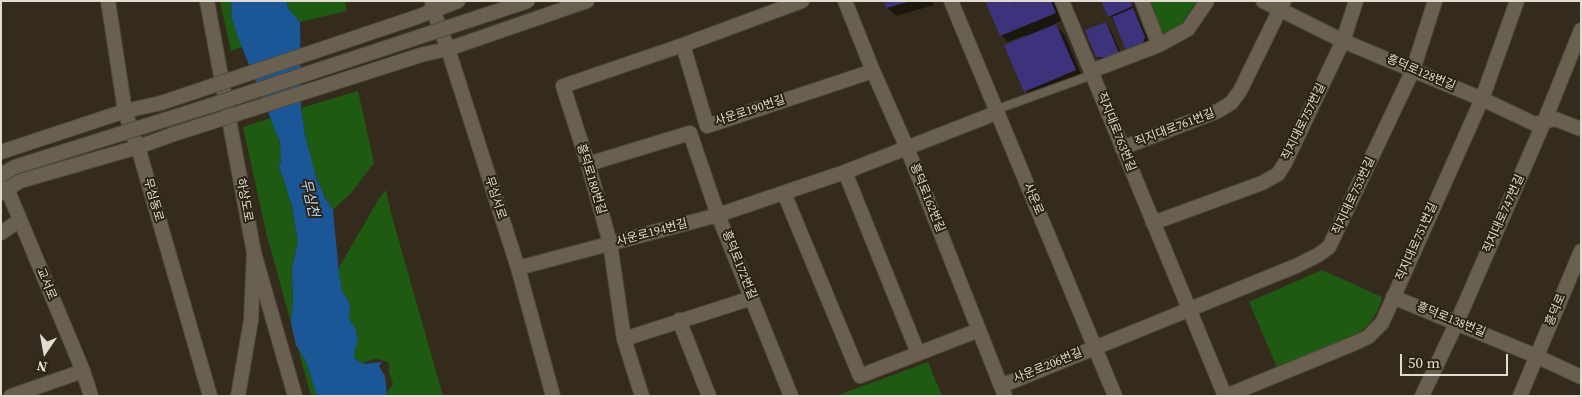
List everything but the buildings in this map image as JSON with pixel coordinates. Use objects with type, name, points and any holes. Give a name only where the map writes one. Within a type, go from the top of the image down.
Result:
[{"type":"street","name":"무심동로","points":[[108,1],[125,111],[132,136],[138,147],[210,396]]},
{"type":"street","name":"하상도로","points":[[208,1],[254,254],[295,396]]},
{"type":"street","points":[[1,152],[125,111],[161,103],[417,17],[432,6],[458,1]]},
{"type":"street","points":[[1,173],[528,1]]},
{"type":"street","points":[[4,192],[20,181],[138,147],[424,54],[448,49],[587,1]]},
{"type":"street","points":[[683,45],[802,1]]},
{"type":"street","name":"흥덕로162번길","points":[[845,1],[907,148],[1003,391]]},
{"type":"street","name":"사운로","points":[[951,1],[1115,396]]},
{"type":"street","name":"직지대로763번길","points":[[1062,1],[1154,223]]},
{"type":"street","points":[[1142,1],[1159,45]]},
{"type":"street","points":[[1092,73],[1159,45],[1188,29],[1207,1]]},
{"type":"street","name":"흥덕로128번길","points":[[1263,1],[1282,6],[1343,41],[1482,98],[1535,124],[1555,119],[1581,129]]},
{"type":"street","name":"직지대로757번길","points":[[1154,223],[1262,184],[1278,174],[1343,41],[1356,1]]},
{"type":"street","name":"직지대로753번길","points":[[1096,347],[1296,266],[1329,247],[1413,70],[1435,1]]},
{"type":"street","name":"직지대로751번길","points":[[1225,396],[1368,337],[1382,323],[1482,98],[1517,1]]},
{"type":"street","name":"무심서로","points":[[432,6],[448,49],[518,268],[553,396]]},
{"type":"street","name":"직지대로761번길","points":[[1122,148],[1218,111],[1230,103],[1240,91],[1282,6]]},
{"type":"street","name":"직지대로747번길","points":[[1422,396],[1457,322],[1544,122],[1581,30]]},
{"type":"street","name":"사운로190번길","points":[[683,45],[707,126],[873,71]]},
{"type":"street","name":"흥덕로180번길","points":[[642,396],[624,339],[610,244],[588,164],[562,86],[683,45]]},
{"type":"street","name":"사운로194번길","points":[[518,268],[718,215],[845,172],[996,111]]},
{"type":"street","name":"흥덕로172번길","points":[[588,164],[690,133],[718,215],[791,396]]},
{"type":"street","points":[[845,172],[918,353]]},
{"type":"street","name":"교서로","points":[[1,173],[4,192],[20,220],[83,371],[91,396]]},
{"type":"street","points":[[784,193],[860,376],[979,330]]},
{"type":"street","points":[[1,233],[20,220]]},
{"type":"street","points":[[1154,223],[1225,396]]},
{"type":"street","name":"흥덕로","points":[[1520,396],[1581,252]]},
{"type":"street","points":[[238,396],[251,320],[254,254]]},
{"type":"street","name":"흥덕로138번길","points":[[1393,297],[1457,322],[1581,377]]},
{"type":"street","points":[[624,339],[752,298]]},
{"type":"street","points":[[679,320],[710,396]]},
{"type":"street","name":"사운로206번길","points":[[1003,391],[1096,347]]},
{"type":"street","points":[[11,396],[83,371]]},
{"type":"lane","points":[[996,111],[1092,73]]},
{"type":"green space","points":[[220,1],[231,1],[232,18],[242,47],[231,51]]},
{"type":"green space","points":[[286,1],[345,1],[347,11],[300,22],[288,8]]},
{"type":"green space","points":[[1144,1],[1197,1],[1180,26],[1167,33],[1156,31]]},
{"type":"green space","points":[[358,91],[374,163],[351,193],[333,210],[315,174],[301,108]]},
{"type":"green space","points":[[271,118],[280,142],[281,160],[279,166],[292,206],[298,242],[292,268],[293,301],[291,324],[266,232],[243,127]]},
{"type":"green space","points":[[386,190],[443,396],[387,396],[386,394],[393,384],[389,363],[376,359],[363,364],[354,358],[358,342],[356,330],[349,318],[350,304],[342,291],[338,269]]},
{"type":"green space","points":[[1322,270],[1382,297],[1377,312],[1368,325],[1350,338],[1277,367],[1249,302]]},
{"type":"green space","points":[[298,348],[306,361],[317,396],[311,396]]},
{"type":"green space","points":[[928,362],[942,396],[836,396]]},
{"type":"water","name":"무심천","points":[[231,1],[286,1],[288,8],[300,22],[301,108],[305,135],[316,177],[325,198],[333,210],[342,291],[350,304],[349,318],[356,330],[358,342],[354,358],[363,364],[382,362],[379,366],[385,376],[387,396],[317,396],[306,361],[296,345],[291,323],[293,301],[292,268],[298,242],[292,206],[279,166],[281,161],[280,142],[239,40],[232,18]]}]
